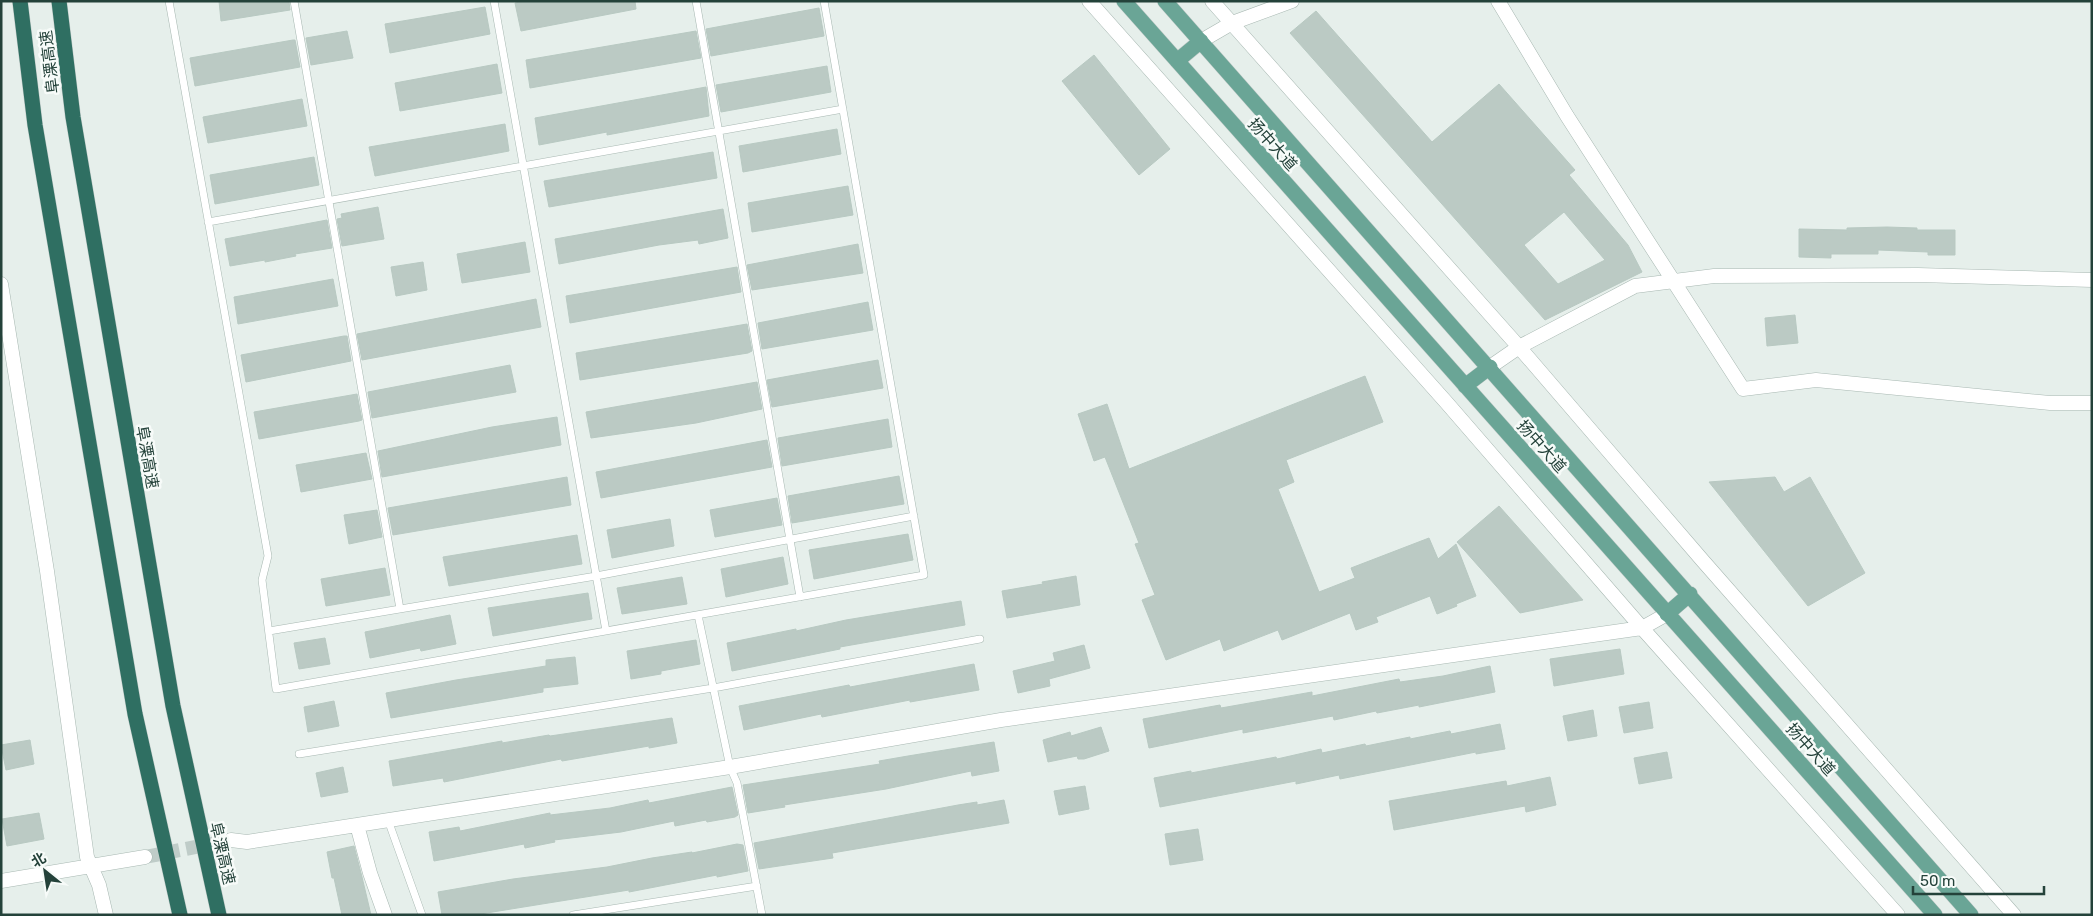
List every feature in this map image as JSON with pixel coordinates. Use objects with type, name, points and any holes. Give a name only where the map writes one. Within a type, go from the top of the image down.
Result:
[{"type":"highway","name":"阜溧高速","points":[[20,1],[35,125],[135,714],[180,915]]},
{"type":"highway","name":"阜溧高速","points":[[59,1],[73,117],[171,696],[219,915]]},
{"type":"main road","name":"扬中大道","points":[[1124,1],[1935,915]]},
{"type":"main road","name":"扬中大道","points":[[1165,1],[1690,594],[1971,915]]},
{"type":"main road","points":[[1177,61],[1201,41]]},
{"type":"main road","points":[[1465,386],[1490,368]]},
{"type":"main road","points":[[1667,614],[1690,594]]},
{"type":"street","points":[[1089,1],[1446,402],[1642,628],[1898,915]]},
{"type":"street","points":[[1212,1],[1518,347],[2014,915]]},
{"type":"street","points":[[1201,41],[1232,23],[1292,1]]},
{"type":"street","points":[[1498,1],[1567,116],[1743,389],[1816,380],[2050,403],[2092,403]]},
{"type":"street","points":[[1490,368],[1518,347],[1635,286],[1714,276],[1918,275],[2092,280]]},
{"type":"street","points":[[1,284],[7,360],[46,571],[87,857],[99,886],[106,915]]},
{"type":"street","points":[[231,840],[247,842],[730,767],[1001,720],[1642,628],[1667,614]]},
{"type":"street","points":[[356,825],[385,915]]},
{"type":"street","points":[[1,882],[145,857]]},
{"type":"lane","points":[[169,1],[268,556],[262,580],[276,689],[924,575],[824,1]]},
{"type":"lane","points":[[294,1],[400,609]]},
{"type":"lane","points":[[494,1],[606,631]]},
{"type":"lane","points":[[696,1],[800,596]]},
{"type":"lane","points":[[208,222],[843,109]]},
{"type":"lane","points":[[269,631],[596,576],[914,516]]},
{"type":"lane","points":[[698,615],[730,767],[737,783],[762,915]]},
{"type":"lane","points":[[299,754],[714,688],[980,640]]},
{"type":"lane","points":[[388,820],[422,915]]},
{"type":"lane","points":[[573,915],[757,886]]},
{"type":"building","points":[[219,1],[289,1],[290,10],[221,21]]},
{"type":"building","points":[[525,1],[635,1],[636,9],[521,31],[515,3]]},
{"type":"building","points":[[485,7],[490,34],[390,53],[385,24]]},
{"type":"building","points":[[819,8],[824,36],[711,56],[706,29]]},
{"type":"building","points":[[1316,11],[1432,142],[1499,84],[1575,170],[1569,175],[1628,245],[1642,272],[1545,320],[1290,33]],"holes":[[[1564,212],[1605,260],[1558,284],[1524,245]]]},
{"type":"building","points":[[347,31],[353,58],[311,65],[306,38]]},
{"type":"building","points":[[696,31],[701,58],[530,88],[526,60]]},
{"type":"building","points":[[295,40],[300,67],[195,86],[190,58]]},
{"type":"building","points":[[1094,55],[1170,149],[1139,175],[1062,81]]},
{"type":"building","points":[[497,64],[502,93],[400,111],[395,83]]},
{"type":"building","points":[[827,66],[831,92],[721,112],[716,85]]},
{"type":"building","points":[[706,87],[709,116],[607,135],[607,132],[539,145],[535,118]]},
{"type":"building","points":[[302,99],[307,126],[208,143],[203,117]]},
{"type":"building","points":[[505,124],[509,151],[375,176],[369,147]]},
{"type":"building","points":[[837,129],[841,154],[743,172],[739,146]]},
{"type":"building","points":[[713,152],[717,178],[549,207],[544,181]]},
{"type":"building","points":[[314,157],[319,185],[215,204],[210,175]]},
{"type":"building","points":[[848,186],[853,215],[752,232],[748,203]]},
{"type":"building","points":[[378,207],[384,239],[342,246],[337,219],[342,218],[341,214]]},
{"type":"building","points":[[723,209],[728,238],[699,244],[698,240],[659,245],[559,264],[555,239]]},
{"type":"building","points":[[327,220],[332,248],[295,254],[296,256],[265,262],[265,260],[230,266],[225,239]]},
{"type":"building","points":[[1847,228],[1917,228],[1917,230],[1955,230],[1955,255],[1928,255],[1928,252],[1878,250],[1878,254],[1831,254],[1831,258],[1799,257],[1799,229],[1847,230]]},
{"type":"building","points":[[525,242],[530,272],[462,283],[457,254]]},
{"type":"building","points":[[858,244],[863,273],[752,290],[747,265]]},
{"type":"building","points":[[423,262],[427,290],[396,296],[391,267]]},
{"type":"building","points":[[737,267],[741,292],[570,323],[566,296]]},
{"type":"building","points":[[333,279],[338,306],[238,324],[234,297]]},
{"type":"building","points":[[536,299],[541,327],[362,360],[357,334]]},
{"type":"building","points":[[868,302],[873,330],[762,349],[758,323]]},
{"type":"building","points":[[1795,315],[1798,343],[1767,346],[1765,318]]},
{"type":"building","points":[[747,324],[752,351],[748,353],[580,380],[576,353]]},
{"type":"building","points":[[347,336],[351,361],[246,382],[241,355]]},
{"type":"building","points":[[878,360],[883,388],[772,407],[767,380]]},
{"type":"building","points":[[510,365],[516,392],[372,418],[368,392]]},
{"type":"building","points":[[1365,376],[1383,422],[1286,460],[1294,482],[1278,489],[1319,592],[1355,578],[1351,568],[1429,538],[1438,559],[1456,544],[1476,596],[1437,614],[1430,596],[1376,617],[1378,622],[1356,630],[1350,613],[1282,640],[1278,630],[1224,651],[1220,639],[1166,660],[1142,600],[1155,595],[1135,544],[1139,543],[1105,457],[1094,461],[1078,414],[1107,404],[1129,469]]},
{"type":"building","points":[[757,382],[762,409],[696,423],[591,438],[586,412]]},
{"type":"building","points":[[357,394],[362,420],[259,439],[254,412]]},
{"type":"building","points":[[557,417],[561,445],[382,477],[378,451],[492,427]]},
{"type":"building","points":[[888,419],[892,447],[782,466],[778,438]]},
{"type":"building","points":[[767,440],[772,467],[601,498],[596,472]]},
{"type":"building","points":[[366,453],[372,479],[301,492],[296,465]]},
{"type":"building","points":[[899,476],[904,504],[792,523],[788,496]]},
{"type":"building","points":[[567,477],[571,505],[393,535],[388,508]]},
{"type":"building","points":[[1775,477],[1784,492],[1810,477],[1865,573],[1808,606],[1709,482]]},
{"type":"building","points":[[777,498],[782,525],[715,537],[710,510]]},
{"type":"building","points":[[1499,506],[1583,600],[1520,613],[1457,542]]},
{"type":"building","points":[[377,510],[382,537],[349,544],[344,515]]},
{"type":"building","points":[[670,519],[674,546],[612,558],[607,530]]},
{"type":"building","points":[[908,534],[913,560],[814,579],[809,550]]},
{"type":"building","points":[[577,535],[582,564],[449,586],[443,557]]},
{"type":"building","points":[[783,557],[788,584],[726,597],[721,569]]},
{"type":"building","points":[[385,568],[390,595],[326,606],[321,579]]},
{"type":"building","points":[[1076,576],[1080,605],[1007,618],[1002,591]]},
{"type":"building","points":[[682,577],[687,604],[622,614],[617,588]]},
{"type":"building","points":[[588,593],[592,619],[493,636],[488,608]]},
{"type":"building","points":[[961,601],[965,625],[840,647],[840,649],[732,671],[727,643],[846,620]]},
{"type":"building","points":[[450,615],[456,644],[421,651],[420,648],[370,658],[365,632]]},
{"type":"building","points":[[325,638],[330,664],[299,669],[294,643]]},
{"type":"building","points":[[696,640],[700,664],[631,679],[627,651]]},
{"type":"building","points":[[1084,645],[1090,668],[1049,679],[1050,686],[1018,693],[1013,671],[1055,661],[1053,653]]},
{"type":"building","points":[[1620,649],[1624,674],[1554,686],[1550,659]]},
{"type":"building","points":[[575,657],[578,684],[543,688],[543,692],[391,718],[386,693],[546,666],[546,660]]},
{"type":"building","points":[[974,664],[979,690],[910,702],[910,700],[822,717],[821,714],[744,730],[739,706]]},
{"type":"building","points":[[1490,666],[1495,692],[1419,707],[1419,705],[1377,713],[1376,711],[1334,720],[1333,716],[1243,733],[1243,729],[1149,748],[1143,719],[1220,705],[1221,708],[1312,692],[1312,696],[1399,679],[1400,682],[1443,676]]},
{"type":"building","points":[[334,701],[339,726],[308,732],[304,707]]},
{"type":"building","points":[[1649,702],[1653,728],[1624,733],[1619,707]]},
{"type":"building","points":[[1593,710],[1597,736],[1568,741],[1563,716]]},
{"type":"building","points":[[672,718],[677,743],[562,761],[561,759],[444,782],[443,778],[393,786],[389,761],[502,741],[502,743]]},
{"type":"building","points":[[1500,724],[1505,749],[1476,754],[1476,752],[1340,779],[1339,775],[1296,784],[1296,781],[1160,807],[1154,778],[1276,757],[1277,759],[1321,749],[1322,753],[1365,744],[1366,746],[1450,731],[1451,734]]},
{"type":"building","points":[[1101,727],[1109,751],[1084,759],[1078,759],[1077,756],[1048,762],[1043,740],[1070,732],[1071,736]]},
{"type":"building","points":[[30,740],[34,764],[6,770],[1,745]]},
{"type":"building","points":[[994,742],[999,771],[972,776],[971,771],[886,789],[784,805],[785,807],[748,813],[743,785],[880,764],[879,761]]},
{"type":"building","points":[[1667,752],[1672,778],[1639,784],[1634,758]]},
{"type":"building","points":[[343,767],[348,792],[321,797],[316,773]]},
{"type":"building","points":[[1550,777],[1556,805],[1526,812],[1525,806],[1394,830],[1389,801],[1506,781],[1507,786]]},
{"type":"building","points":[[1085,786],[1089,809],[1059,815],[1054,791]]},
{"type":"building","points":[[732,787],[738,815],[735,817],[675,826],[674,821],[621,832],[554,840],[555,842],[525,848],[524,844],[434,861],[429,832],[459,827],[460,831],[550,813],[550,815],[610,808],[648,800],[649,803]]},
{"type":"building","points":[[1004,800],[1009,823],[832,853],[833,858],[759,869],[754,843],[958,805],[977,802],[977,805]]},
{"type":"building","points":[[39,813],[44,839],[7,846],[2,819]]},
{"type":"building","points":[[1198,829],[1203,860],[1170,865],[1165,834]]},
{"type":"building","points":[[737,844],[743,845],[748,871],[629,892],[629,890],[474,915],[442,915],[438,892],[513,879],[607,867]]},
{"type":"building","points":[[354,846],[371,915],[342,915],[334,878],[332,878],[327,852]]},
{"type":"tunnel","points":[[145,857],[231,840]]}]
